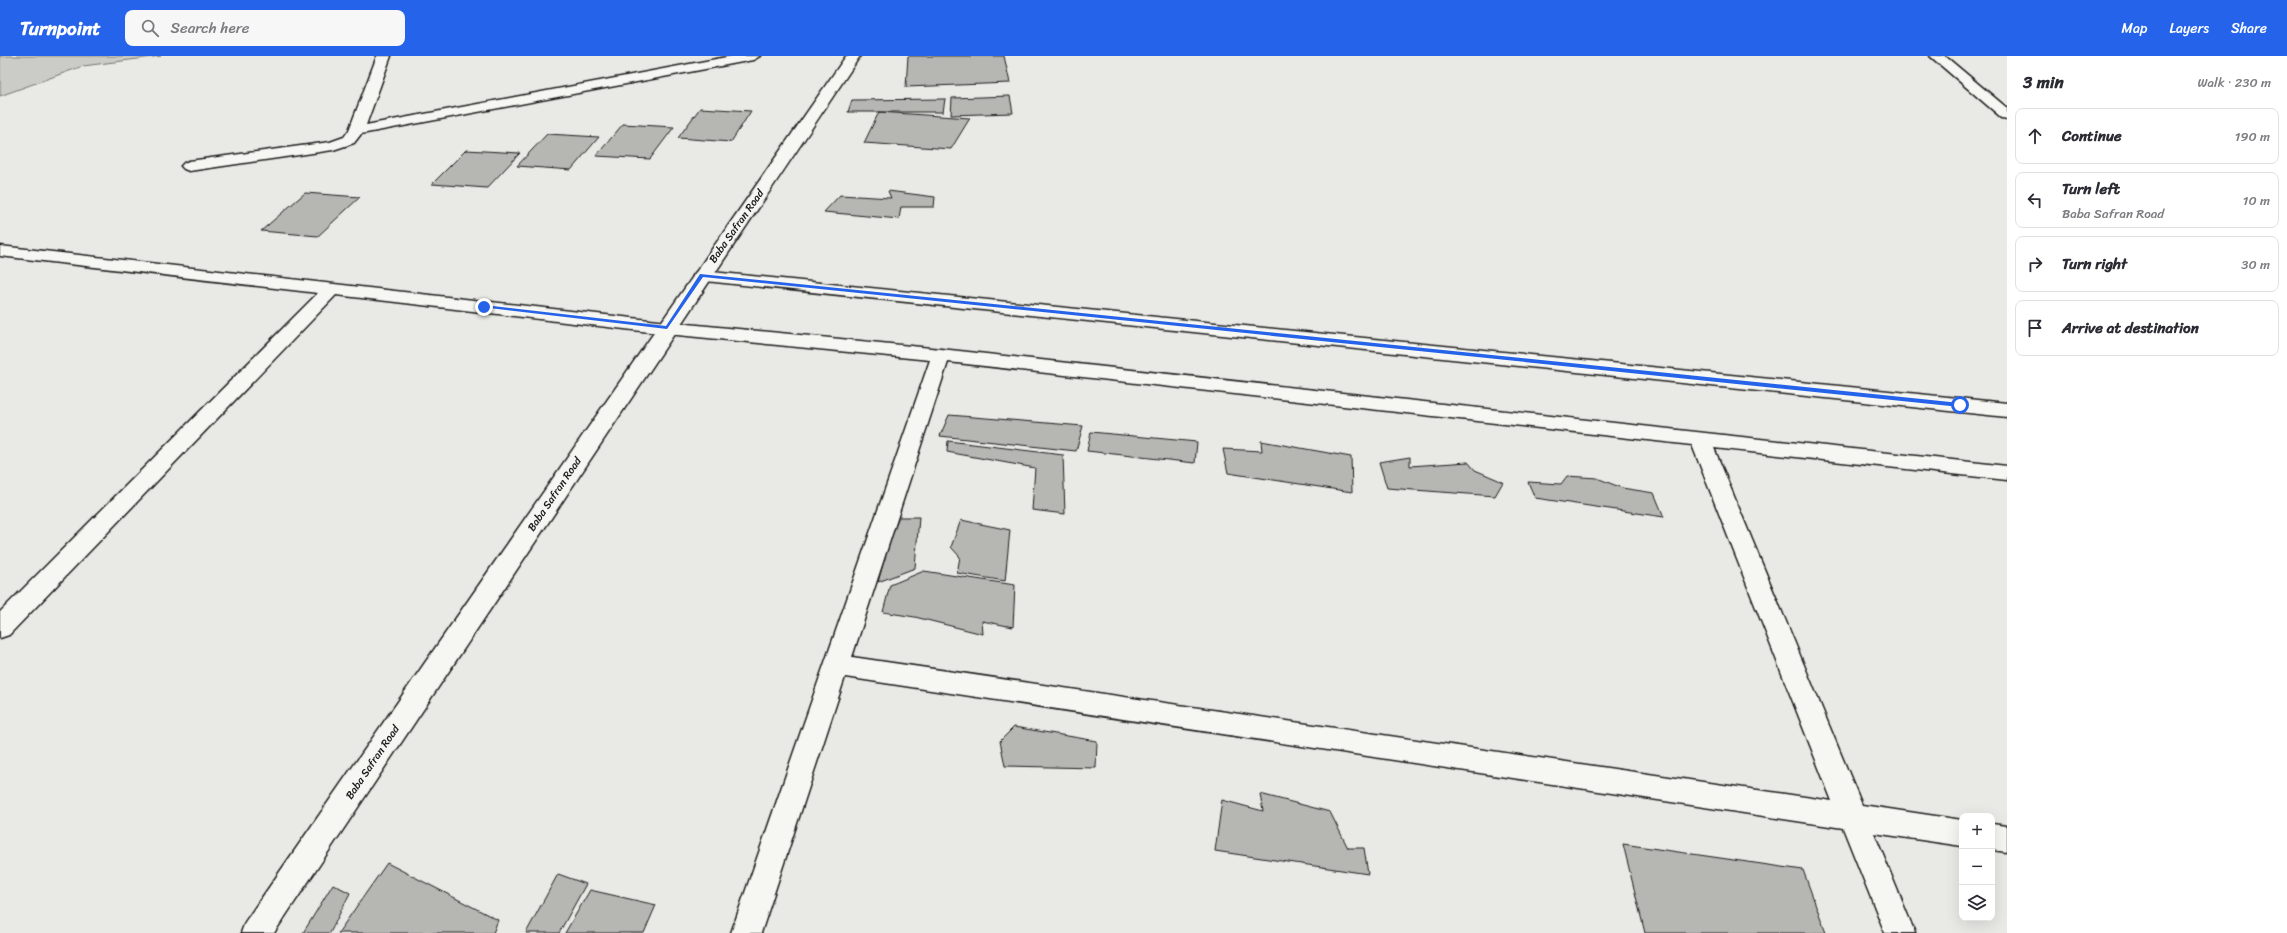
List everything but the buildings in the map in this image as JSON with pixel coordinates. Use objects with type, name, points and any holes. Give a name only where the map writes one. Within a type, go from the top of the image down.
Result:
[{"type":"street","points":[[189,166],[333,146],[350,140],[356,131],[384,56]]},
{"type":"street","points":[[356,131],[753,56]]},
{"type":"street","name":"Baba Safran Road","points":[[256,933],[853,56]]},
{"type":"street","points":[[1937,56],[2007,115]]},
{"type":"street","points":[[0,251],[667,328],[941,355],[2007,473]]},
{"type":"street","points":[[702,276],[2007,410]]},
{"type":"street","points":[[0,628],[331,290]]},
{"type":"street","points":[[746,933],[941,355]]},
{"type":"street","points":[[1700,440],[1900,933]]},
{"type":"street","points":[[836,665],[1959,833]]},
{"type":"street","points":[[1995,837],[2007,839]]},
{"type":"shaded area","points":[[0,56],[161,56],[83,66],[0,96]]},
{"type":"route","points":[[484,307],[667,328],[702,276],[1960,405]]}]
